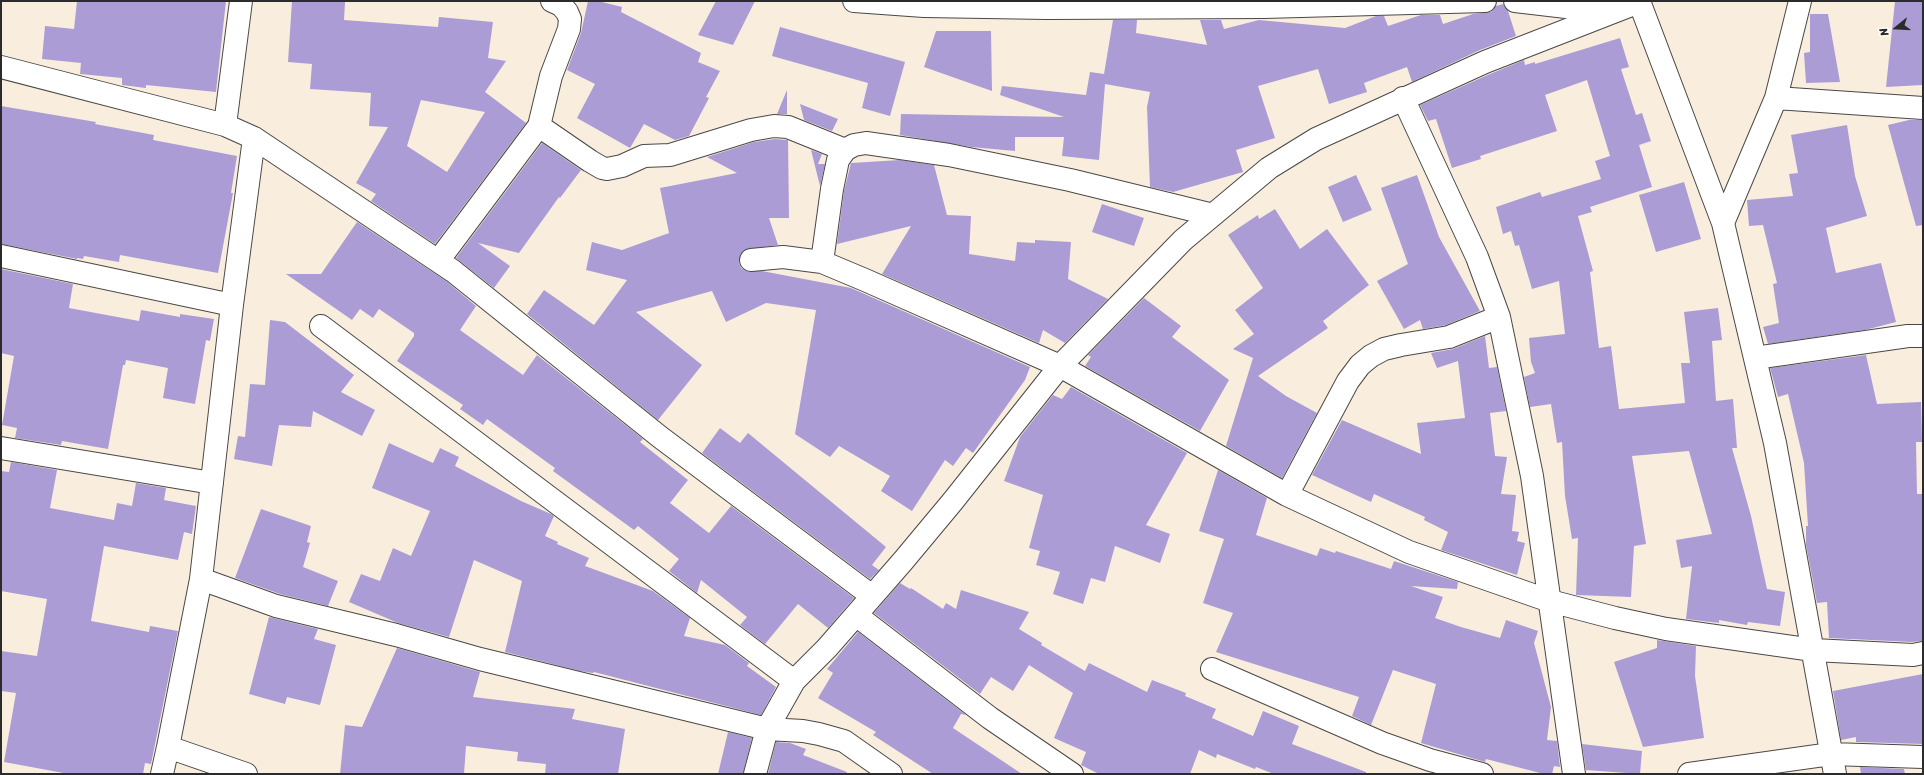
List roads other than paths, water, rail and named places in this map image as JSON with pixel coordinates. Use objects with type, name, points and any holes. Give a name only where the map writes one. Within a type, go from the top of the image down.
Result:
[{"type":"street","points":[[225,125],[241,1]]},
{"type":"street","points":[[438,260],[539,126],[551,76],[569,24],[567,12],[561,5],[552,1]]},
{"type":"street","points":[[854,1],[924,6],[1047,8],[1264,7],[1485,1]]},
{"type":"street","points":[[1515,1],[1612,12]]},
{"type":"street","points":[[1723,224],[1776,98],[1800,1]]},
{"type":"street","points":[[755,774],[767,729],[794,681],[827,648],[953,501],[1060,366],[1183,240],[1269,168],[1316,139],[1403,98],[1485,62],[1639,2],[1723,224],[1775,443],[1833,764]]},
{"type":"street","points":[[1,67],[225,125],[254,138],[438,260],[660,437],[872,596]]},
{"type":"street","points":[[1403,98],[1477,257],[1499,317],[1532,476],[1574,774]]},
{"type":"street","points":[[1776,98],[1923,108]]},
{"type":"street","points":[[539,126],[590,161],[602,168],[607,169],[622,166],[644,156],[670,155],[751,130],[774,126],[788,127],[845,150]]},
{"type":"street","points":[[162,774],[200,579],[232,305],[254,138]]},
{"type":"street","points":[[822,262],[832,189],[838,160],[845,150],[866,143],[949,155],[1070,180],[1213,215]]},
{"type":"street","points":[[1,256],[232,305]]},
{"type":"street","points":[[751,260],[783,257],[822,262],[865,280],[1060,366],[1287,495],[1409,552],[1550,602],[1666,629],[1813,650],[1913,655],[1923,652]]},
{"type":"street","points":[[1287,495],[1348,381],[1360,365],[1371,356],[1384,349],[1449,337],[1499,317]]},
{"type":"street","points":[[321,326],[794,681]]},
{"type":"street","points":[[1755,358],[1908,336],[1923,336]]},
{"type":"street","points":[[1,448],[212,483]]},
{"type":"street","points":[[200,579],[276,606],[396,635],[480,659],[767,729],[803,731],[844,741],[892,774]]},
{"type":"street","points":[[856,615],[990,718],[1072,774]]},
{"type":"street","points":[[1212,669],[1382,743],[1429,767],[1482,774]]},
{"type":"street","points":[[168,747],[246,774]]},
{"type":"street","points":[[1689,774],[1923,756]]}]
